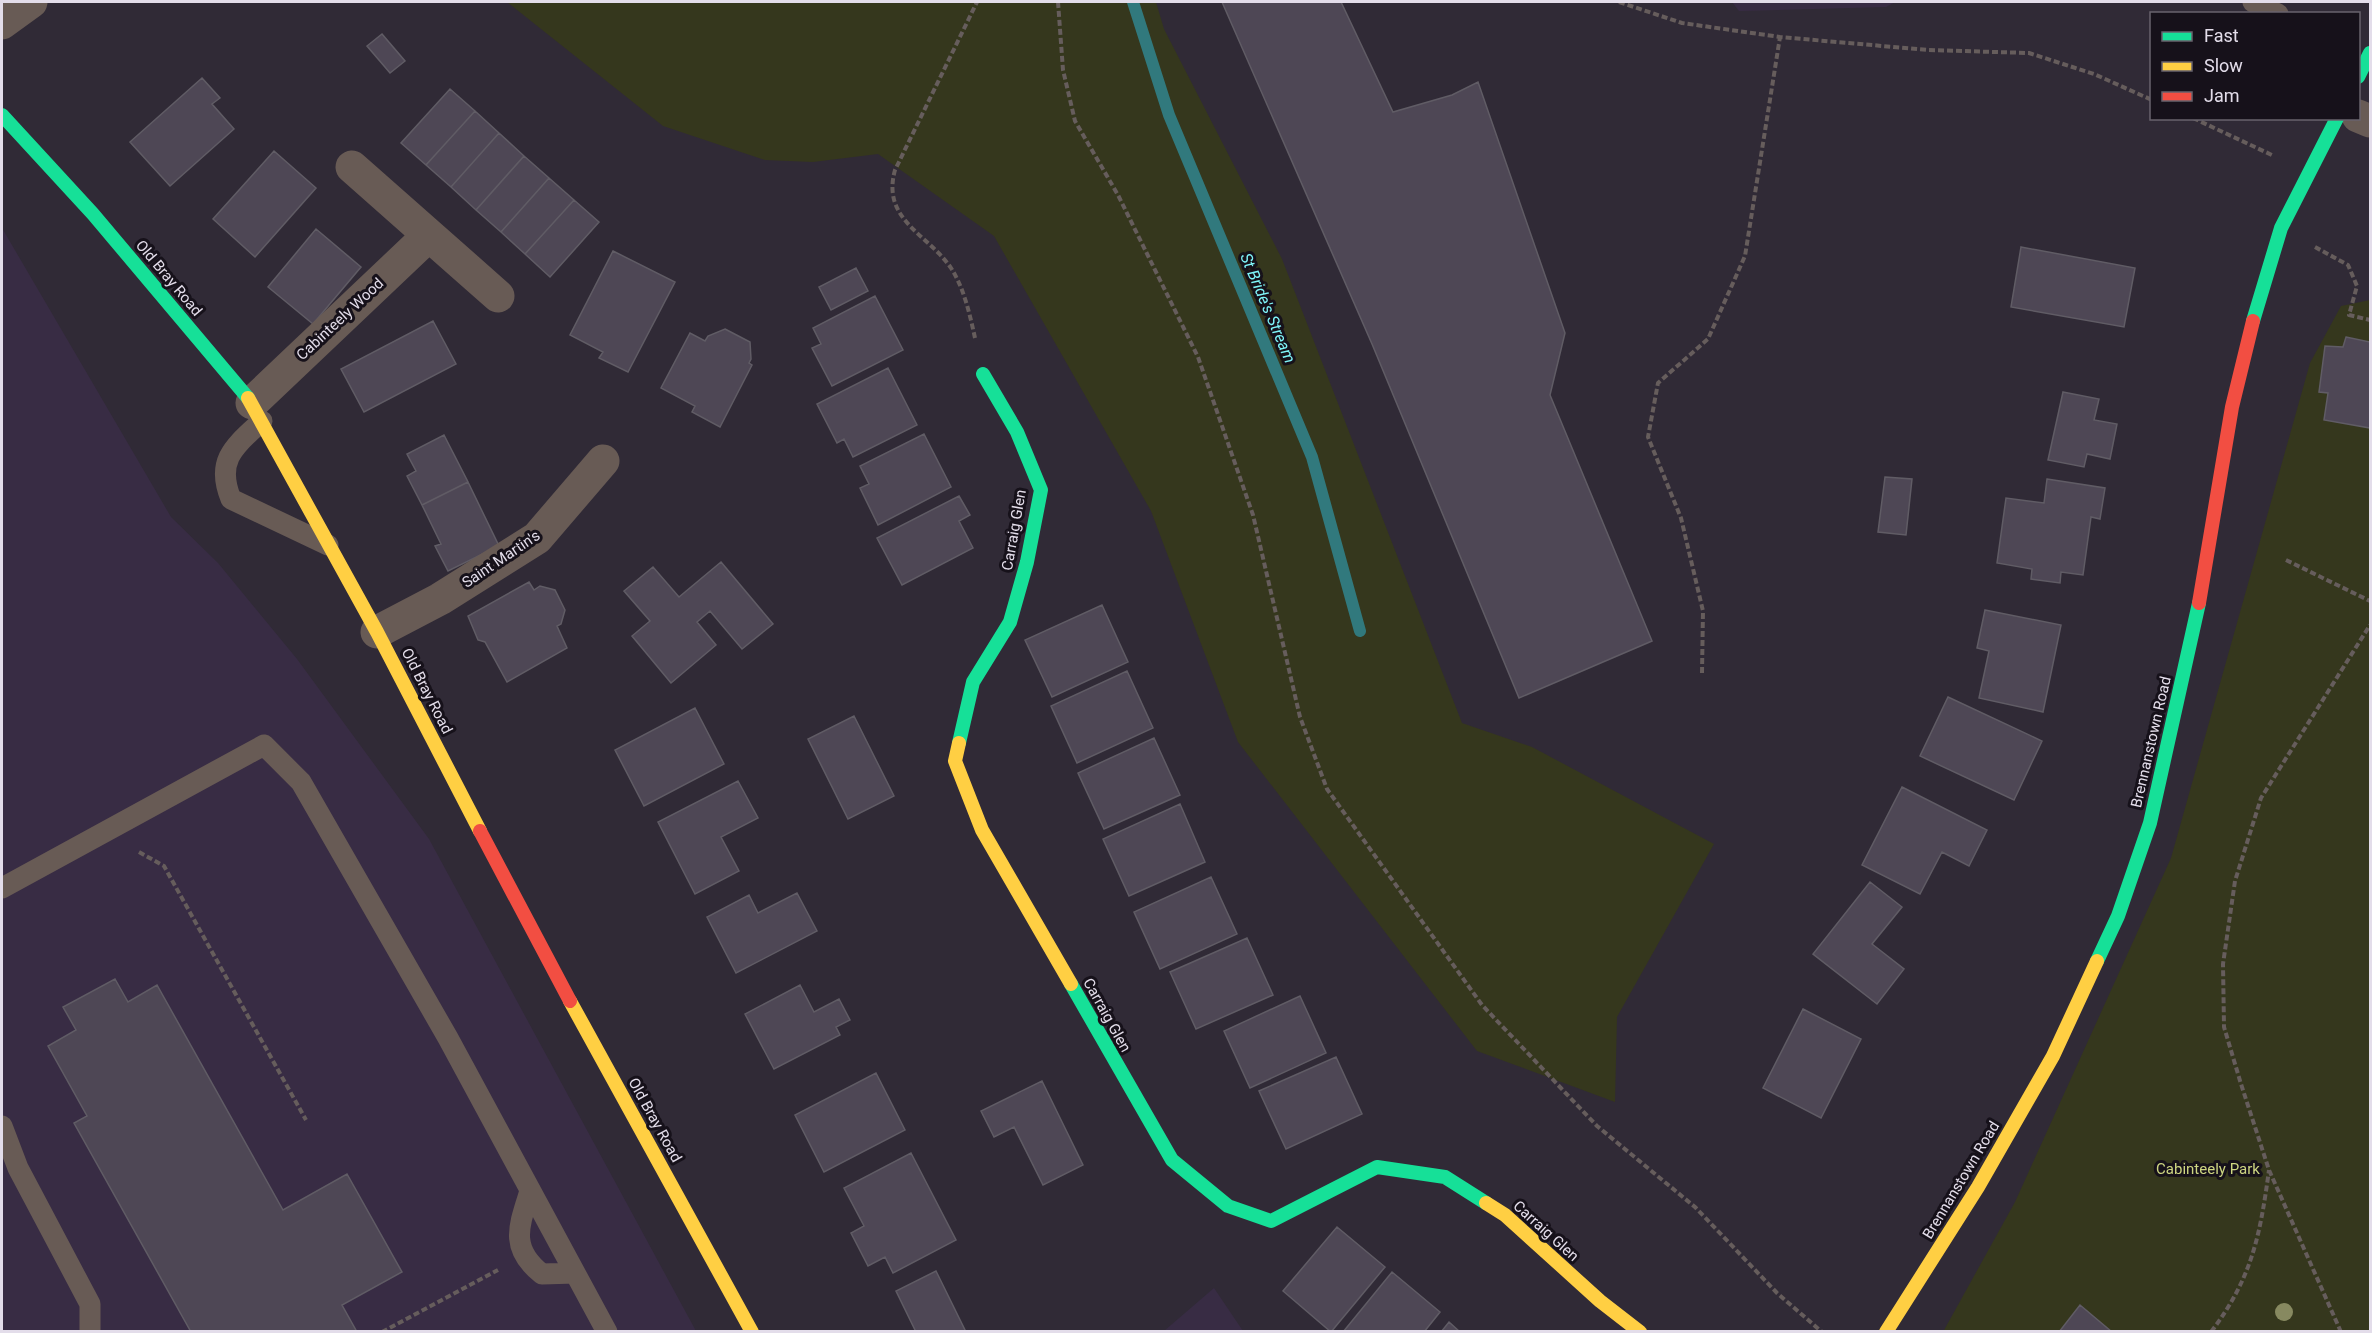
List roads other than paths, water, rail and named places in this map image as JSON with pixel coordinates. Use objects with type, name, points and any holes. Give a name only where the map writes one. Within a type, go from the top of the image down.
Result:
[{"type":"street","points":[[2,23],[32,2]]},
{"type":"street","points":[[2360,71],[2366,54]]},
{"type":"street","name":"Old Bray Road","points":[[2,116],[93,214],[257,412],[291,471],[328,545],[378,632],[533,933],[752,1332]]},
{"type":"street","name":"Brennanstown Road","points":[[1886,1332],[1978,1187],[2053,1056],[2118,916],[2150,823],[2200,600],[2232,407],[2255,314],[2281,228],[2336,120]]},
{"type":"street","points":[[352,167],[498,296]]},
{"type":"street","name":"Cabinteely Wood","points":[[257,412],[428,236]]},
{"type":"street","name":"Carraig Glen","points":[[983,374],[1017,432],[1041,490],[1027,562],[1010,622],[973,682],[955,760],[982,830],[1172,1160],[1228,1206],[1271,1221],[1377,1167],[1445,1177],[1505,1215],[1600,1301],[1640,1332]]},
{"type":"street","name":"Saint Martin's","points":[[378,632],[440,599],[537,538],[603,461]]},
{"type":"lane","points":[[2253,2],[2274,12]]},
{"type":"lane","points":[[257,412],[226,463],[224,482],[231,499],[328,545]]},
{"type":"lane","points":[[2,888],[264,746],[301,782],[448,1038],[607,1332]]},
{"type":"lane","points":[[2,1126],[18,1168],[90,1304],[90,1332]]},
{"type":"lane","points":[[531,1191],[519,1226],[519,1244],[529,1264],[542,1274],[575,1273]]},
{"type":"waterway","name":"St Bride's Stream","points":[[1133,2],[1169,115],[1312,457],[1360,631]]},
{"type":"park label","name":"Cabinteely Park","points":[[2208,1169]]}]
